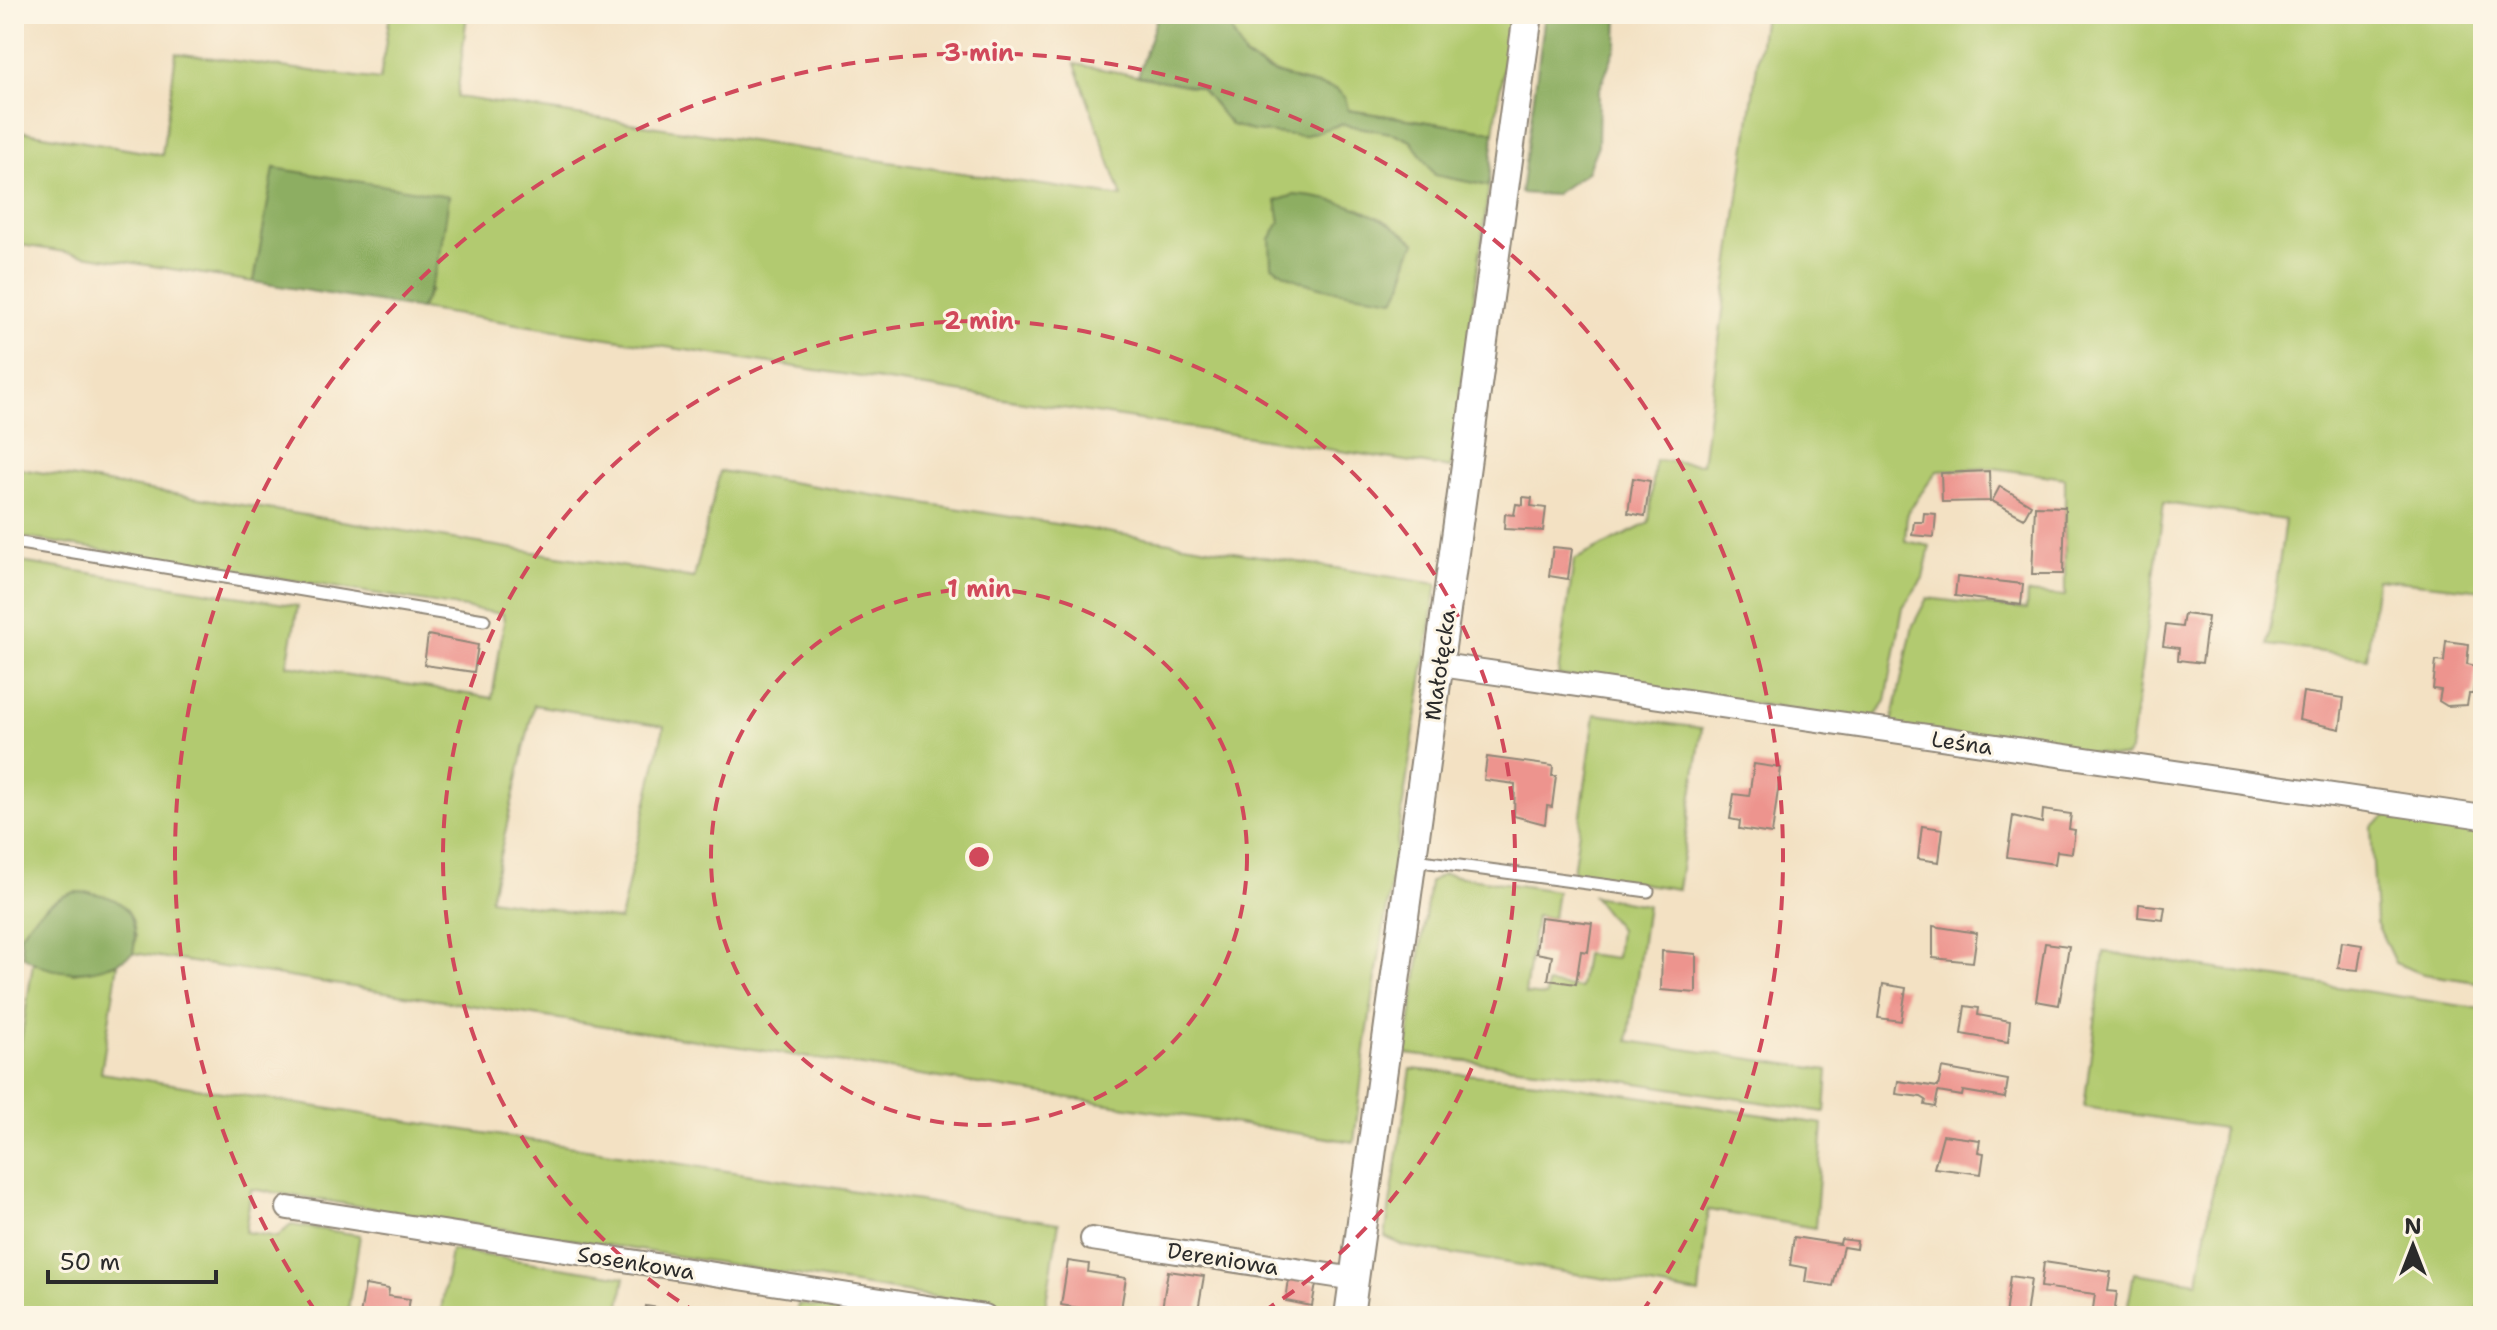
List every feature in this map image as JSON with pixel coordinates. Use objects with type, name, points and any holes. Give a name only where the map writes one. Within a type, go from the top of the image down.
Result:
[{"type":"street","name":"Małołęcka","points":[[1349,1316],[1441,665],[1528,14]]},
{"type":"street","name":"Leśna","points":[[1441,665],[2483,817]]},
{"type":"street","name":"Sosenkowa","points":[[288,1208],[985,1316]]},
{"type":"street","name":"Dereniowa","points":[[1092,1239],[1355,1279]]},
{"type":"lane","points":[[14,542],[484,620]]},
{"type":"lane","points":[[1414,860],[1648,891]]},
{"type":"green space","points":[[390,14],[467,14],[457,97],[1122,197],[1075,64],[1201,88],[1215,102],[1303,136],[1342,124],[1396,134],[1411,141],[1435,175],[1489,186],[1451,468],[420,309],[431,290],[275,168],[254,282],[14,244],[14,130],[162,155],[176,53],[380,80]],"holes":[[[1279,208],[1344,210],[1384,220],[1398,231],[1406,248],[1406,272],[1270,239],[1280,223]]]},
{"type":"green space","points":[[1158,14],[1223,14],[1245,57],[1266,70],[1336,89],[1345,97],[1348,110],[1494,132],[1489,186],[1435,175],[1411,141],[1396,134],[1342,124],[1303,136],[1252,131],[1231,125],[1201,88],[1138,76]]},
{"type":"green space","points":[[1223,14],[1511,14],[1494,132],[1348,110],[1336,89],[1283,75],[1249,58],[1236,47],[1227,32]]},
{"type":"green space","points":[[1545,14],[1618,14],[1617,44],[1599,91],[1598,145],[1587,172],[1554,195],[1521,193]]},
{"type":"green space","points":[[1764,14],[2483,14],[2483,590],[2377,579],[2367,658],[2268,645],[2285,520],[2164,503],[2130,751],[2125,757],[1891,727],[1913,625],[1927,598],[2026,610],[2027,593],[2065,596],[2065,478],[1993,468],[1937,471],[1907,513],[1905,541],[1930,546],[1923,578],[1903,607],[1886,701],[1872,721],[1558,675],[1574,560],[1649,523],[1655,460],[1702,464]]},
{"type":"green space","points":[[274,168],[449,196],[436,268],[420,309],[254,282]]},
{"type":"green space","points":[[1294,195],[1359,209],[1389,223],[1416,243],[1394,299],[1313,285],[1284,274],[1271,265],[1270,239],[1280,222],[1276,201]]},
{"type":"green space","points":[[14,468],[694,578],[720,471],[1437,584],[1366,1042],[1354,1142],[133,953],[136,935],[91,892],[50,904],[35,916],[20,935],[14,934],[14,561],[298,606],[287,665],[492,698],[504,622],[503,614],[14,536]],"holes":[[[534,705],[664,726],[620,920],[490,899]]]},
{"type":"green space","points":[[1595,714],[1702,728],[1678,889],[1573,873]]},
{"type":"green space","points":[[2387,815],[2483,830],[2483,983],[2423,974],[2395,963],[2376,922],[2371,827]]},
{"type":"green space","points":[[1443,874],[1557,891],[1553,918],[1536,916],[1525,994],[1546,996],[1547,984],[1580,988],[1585,954],[1616,958],[1619,929],[1593,896],[1647,905],[1628,1041],[1828,1070],[1825,1112],[1578,1074],[1406,1054],[1430,882]]},
{"type":"green space","points":[[75,892],[103,895],[123,906],[134,924],[133,953],[107,966],[78,972],[49,968],[23,956],[20,935],[25,927],[51,903]]},
{"type":"green space","points":[[2104,952],[2483,1009],[2483,1299],[2474,1316],[2126,1316],[2134,1273],[2198,1282],[2223,1128],[2084,1107]]},
{"type":"green space","points":[[33,963],[74,973],[118,964],[101,1073],[1059,1223],[1044,1314],[251,1189],[245,1232],[277,1237],[291,1225],[360,1235],[347,1316],[14,1316],[14,1061],[18,1061]]},
{"type":"green space","points":[[1411,1069],[1537,1081],[1823,1124],[1815,1228],[1708,1210],[1699,1294],[1403,1246],[1385,1237]]},
{"type":"green space","points":[[451,1250],[625,1277],[618,1316],[440,1316]]},
{"type":"green space","points":[[798,1304],[875,1316],[796,1316]]},
{"type":"building","points":[[1989,471],[1990,501],[1942,502],[1941,473]]},
{"type":"building","points":[[1633,478],[1650,481],[1645,516],[1628,513]]},
{"type":"building","points":[[2000,486],[2031,505],[2024,518],[1992,501]]},
{"type":"building","points":[[1523,497],[1532,498],[1531,506],[1546,508],[1543,531],[1504,529],[1505,514],[1514,515],[1516,504],[1523,505]]},
{"type":"building","points":[[2035,506],[2065,507],[2063,574],[2032,574]]},
{"type":"building","points":[[1924,513],[1936,514],[1934,537],[1912,535],[1914,522],[1923,522]]},
{"type":"building","points":[[1553,547],[1572,549],[1568,579],[1549,576]]},
{"type":"building","points":[[1957,577],[2023,584],[2021,605],[1955,596]]},
{"type":"building","points":[[2184,614],[2208,617],[2202,663],[2178,660],[2179,648],[2163,646],[2166,625],[2182,627]]},
{"type":"building","points":[[428,635],[478,645],[474,672],[424,665]]},
{"type":"building","points":[[2446,641],[2469,644],[2467,664],[2476,666],[2473,694],[2469,694],[2467,705],[2447,706],[2439,701],[2441,690],[2433,689],[2436,661],[2444,662]]},
{"type":"building","points":[[2303,692],[2344,698],[2340,729],[2299,720]]},
{"type":"building","points":[[1487,757],[1553,766],[1552,776],[1556,776],[1552,807],[1547,806],[1545,824],[1514,816],[1515,784],[1484,780]]},
{"type":"building","points":[[1754,764],[1781,768],[1772,834],[1739,829],[1740,821],[1730,819],[1734,794],[1749,796]]},
{"type":"building","points":[[2043,810],[2071,814],[2069,829],[2075,830],[2072,853],[2057,851],[2055,864],[2007,857],[2013,816],[2042,823]]},
{"type":"building","points":[[1922,826],[1943,829],[1939,862],[1918,859]]},
{"type":"building","points":[[2139,904],[2165,907],[2163,920],[2138,917]]},
{"type":"building","points":[[1540,917],[1592,923],[1588,952],[1581,951],[1576,984],[1548,980],[1552,956],[1536,953]]},
{"type":"building","points":[[1933,926],[1977,933],[1973,962],[1933,958]]},
{"type":"building","points":[[2342,942],[2362,945],[2358,970],[2338,968]]},
{"type":"building","points":[[2045,943],[2069,946],[2059,1005],[2036,1001]]},
{"type":"building","points":[[1662,951],[1696,954],[1696,993],[1661,990]]},
{"type":"building","points":[[1883,984],[1906,988],[1901,1021],[1878,1018]]},
{"type":"building","points":[[1965,1006],[1979,1008],[1978,1015],[2010,1021],[2008,1042],[1961,1034]]},
{"type":"building","points":[[1942,1068],[2008,1080],[2005,1098],[1963,1091],[1962,1096],[1938,1092],[1935,1107],[1925,1105],[1926,1100],[1921,1097],[1896,1094],[1898,1081],[1938,1087]]},
{"type":"building","points":[[1943,1135],[1980,1140],[1978,1152],[1984,1153],[1981,1174],[1934,1168]]},
{"type":"building","points":[[1794,1237],[1840,1244],[1841,1239],[1857,1241],[1856,1249],[1843,1247],[1833,1286],[1805,1282],[1807,1268],[1790,1265]]},
{"type":"building","points":[[1068,1261],[1089,1264],[1088,1272],[1126,1278],[1120,1315],[1061,1305]]},
{"type":"building","points":[[2044,1262],[2111,1272],[2108,1291],[2117,1292],[2114,1316],[2092,1316],[2095,1294],[2041,1287]]},
{"type":"building","points":[[1168,1271],[1204,1276],[1197,1316],[1161,1315]]},
{"type":"building","points":[[2010,1276],[2031,1279],[2026,1316],[2005,1316]]},
{"type":"building","points":[[1289,1279],[1316,1284],[1312,1306],[1286,1301]]},
{"type":"building","points":[[365,1285],[389,1289],[388,1296],[410,1299],[407,1316],[360,1316]]},
{"type":"building","points":[[646,1306],[671,1310],[670,1316],[644,1316]]}]
